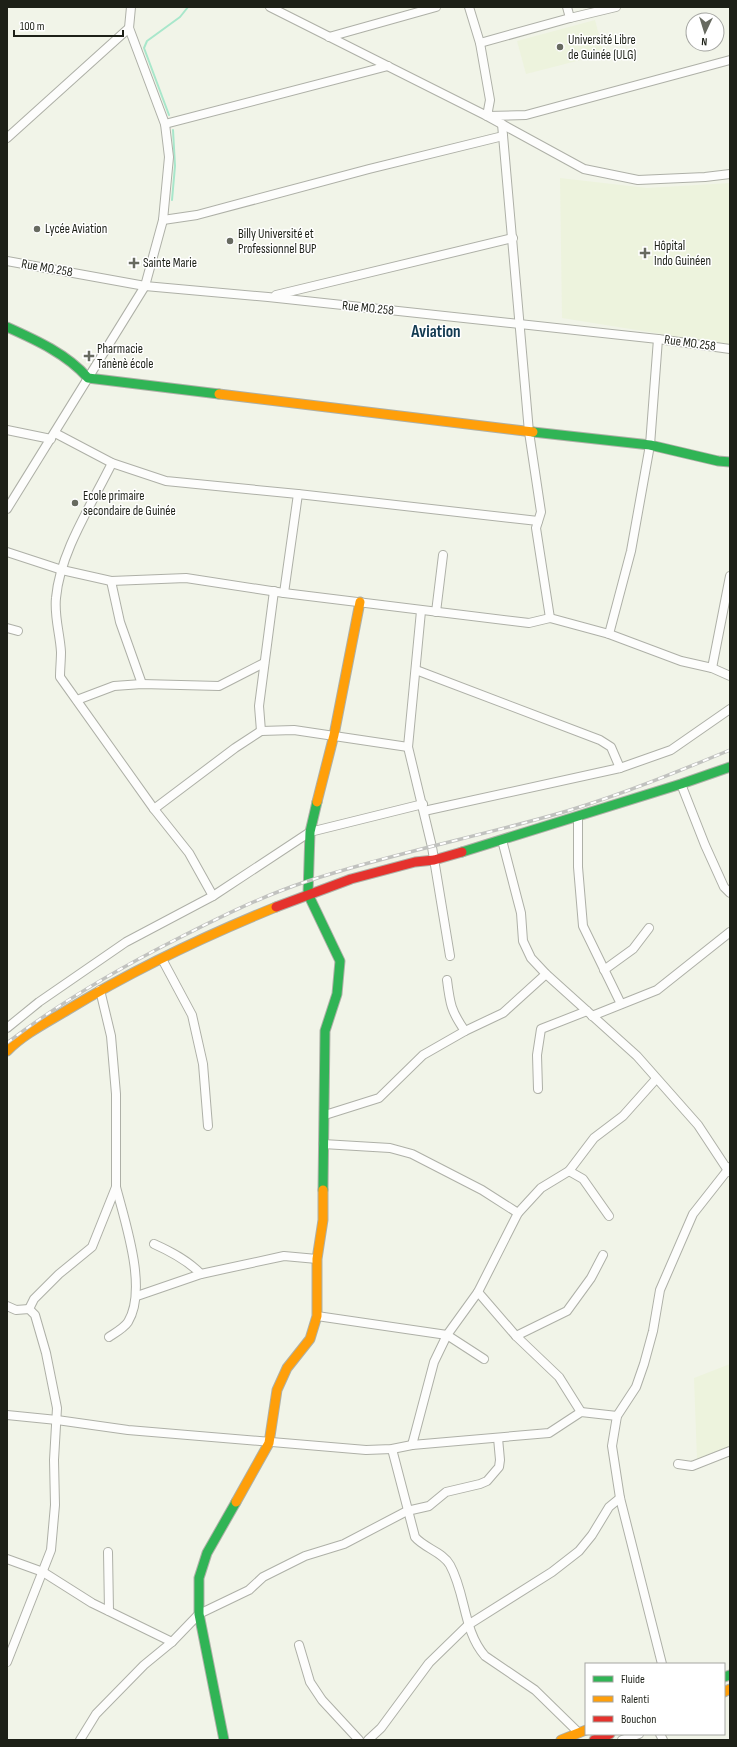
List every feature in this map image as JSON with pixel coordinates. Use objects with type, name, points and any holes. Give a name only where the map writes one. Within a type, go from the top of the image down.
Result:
[{"type":"street","points":[[7,509],[145,286],[163,220],[169,158],[165,124],[130,28],[131,7]]},
{"type":"street","points":[[270,7],[487,116],[584,169],[638,180],[705,177],[730,174]]},
{"type":"street","points":[[329,37],[436,7]]},
{"type":"street","points":[[469,7],[480,43],[490,100],[487,116]]},
{"type":"street","points":[[567,7],[570,18]]},
{"type":"street","points":[[480,43],[616,7]]},
{"type":"street","points":[[7,138],[130,28]]},
{"type":"street","points":[[487,116],[526,115],[730,60]]},
{"type":"street","points":[[165,124],[388,66]]},
{"type":"street","points":[[502,124],[521,325],[529,432],[541,512],[536,528],[550,618]]},
{"type":"street","points":[[163,220],[197,215],[369,169],[504,136]]},
{"type":"street","points":[[268,297],[513,238]]},
{"type":"street","name":"Rue MO.258","points":[[7,261],[145,286],[268,297],[658,339],[730,349]]},
{"type":"street","points":[[7,327],[40,342],[82,371],[88,378],[650,446],[718,461],[730,462]]},
{"type":"street","points":[[609,634],[631,551],[650,446],[658,339]]},
{"type":"street","points":[[7,430],[53,436],[112,463],[166,481],[538,521]]},
{"type":"street","points":[[112,463],[74,540],[62,570],[56,604],[61,652],[60,677],[154,809],[189,852],[213,896]]},
{"type":"street","points":[[284,593],[298,494]]},
{"type":"street","points":[[7,552],[62,570],[111,581],[186,578],[284,593],[528,623],[550,618],[609,634],[681,661],[712,668],[730,676]]},
{"type":"street","points":[[436,612],[443,555]]},
{"type":"street","points":[[712,668],[730,576]]},
{"type":"street","points":[[111,581],[120,622],[142,684]]},
{"type":"street","points":[[261,731],[259,706],[274,591]]},
{"type":"street","points":[[224,1740],[199,1614],[199,1578],[207,1553],[269,1443],[277,1390],[287,1368],[310,1339],[317,1316],[317,1259],[323,1220],[325,1031],[337,994],[340,961],[308,894],[310,832],[334,735],[360,602]]},
{"type":"street","points":[[421,611],[408,747],[424,808],[450,956]]},
{"type":"street","points":[[7,628],[18,632]]},
{"type":"street","points":[[77,700],[114,686],[142,684],[218,686],[264,663]]},
{"type":"street","points":[[416,670],[600,740],[611,747],[620,768]]},
{"type":"street","points":[[7,1028],[39,1002],[126,942],[213,896],[310,832],[620,768],[671,750],[730,709]]},
{"type":"street","points":[[154,809],[235,748],[261,731],[294,730],[408,747]]},
{"type":"street","points":[[7,1051],[19,1038],[100,990],[208,935],[308,894],[351,879],[408,864],[434,860],[502,840],[578,817],[730,767]]},
{"type":"street","points":[[681,784],[705,845],[724,887],[730,893]]},
{"type":"street","points":[[578,817],[578,866],[583,926],[621,1004]]},
{"type":"street","points":[[502,840],[521,913],[523,941],[531,958],[589,1014],[637,1056],[698,1125],[729,1170],[693,1214],[660,1290],[653,1331],[636,1387],[616,1416],[612,1446],[620,1498],[662,1663]]},
{"type":"street","points":[[604,970],[633,949],[649,928]]},
{"type":"street","points":[[538,1089],[537,1055],[540,1029],[621,1004],[657,990],[730,932]]},
{"type":"street","points":[[162,959],[192,1015],[203,1064],[208,1126]]},
{"type":"street","points":[[325,1115],[380,1098],[423,1056],[465,1032],[503,1013],[546,974]]},
{"type":"street","points":[[447,980],[453,1014],[465,1032]]},
{"type":"street","points":[[100,990],[111,1036],[116,1094],[116,1188],[133,1249],[137,1296],[128,1322],[109,1337]]},
{"type":"street","points":[[412,1445],[434,1362],[446,1335],[478,1292],[518,1214],[541,1188],[569,1172],[594,1138],[623,1116],[656,1079]]},
{"type":"street","points":[[323,1144],[390,1148],[412,1154],[482,1190],[518,1214]]},
{"type":"street","points":[[569,1172],[583,1179],[609,1216]]},
{"type":"street","points":[[29,1309],[34,1299],[59,1274],[92,1247],[116,1188]]},
{"type":"street","points":[[154,1244],[172,1252],[192,1265],[201,1274]]},
{"type":"street","points":[[516,1336],[567,1312],[591,1278],[603,1255]]},
{"type":"street","points":[[137,1296],[201,1274],[284,1256],[317,1259]]},
{"type":"street","points":[[478,1292],[516,1336],[559,1377],[581,1412]]},
{"type":"street","points":[[7,1306],[16,1310],[29,1309],[35,1315],[46,1353],[57,1408],[54,1460],[55,1505],[51,1550],[7,1662]]},
{"type":"street","points":[[317,1316],[446,1335],[484,1359]]},
{"type":"street","points":[[7,1415],[128,1430],[366,1450],[392,1449],[412,1445],[549,1433],[581,1412],[616,1416]]},
{"type":"street","points":[[80,1740],[96,1714],[144,1665],[172,1642],[199,1614],[249,1590],[262,1577],[305,1556],[344,1544],[407,1511],[429,1506],[446,1492],[487,1481],[498,1467],[500,1460],[498,1438]]},
{"type":"street","points":[[392,1449],[415,1537],[436,1552],[449,1564],[460,1588],[468,1625],[478,1649],[485,1656],[535,1690],[583,1732],[561,1740]]},
{"type":"street","points":[[678,1464],[692,1466],[730,1451]]},
{"type":"street","points":[[368,1740],[381,1728],[429,1663],[468,1625],[552,1572],[579,1551],[592,1535],[609,1507],[620,1498]]},
{"type":"street","points":[[108,1552],[109,1611]]},
{"type":"street","points":[[7,1559],[43,1572],[92,1603],[172,1642]]},
{"type":"street","points":[[299,1644],[310,1682],[322,1700],[359,1740]]},
{"type":"street","points":[[594,1740],[607,1735]]},
{"type":"street","points":[[622,1740],[636,1735]]},
{"type":"shaded area","name":"Université Libre de Guinée (ULG)","points":[[595,20],[604,54],[526,74],[517,41]]},
{"type":"shaded area","name":"Hôpital Indo Guinéen","points":[[560,178],[647,188],[730,183],[730,345],[562,318]]},
{"type":"shaded area","points":[[730,1364],[730,1452],[697,1460],[694,1378]]},
{"type":"waterway","points":[[169,115],[144,48],[147,41],[180,17],[188,7]]},
{"type":"waterway","points":[[172,200],[175,166],[173,130]]},
{"type":"railway","points":[[7,1043],[67,1001],[131,963],[207,924],[274,893],[372,862],[503,829],[567,811],[629,790],[730,750]]},
{"type":"traffic: fast","points":[[7,327],[50,348],[80,369],[88,378],[219,394]]},
{"type":"traffic: fast","points":[[533,432],[650,445],[718,461],[730,462]]},
{"type":"traffic: fast","points":[[462,852],[681,784],[730,767]]},
{"type":"traffic: fast","points":[[317,802],[310,832],[308,894],[340,961],[337,994],[325,1031],[323,1190]]},
{"type":"traffic: fast","points":[[224,1740],[199,1614],[199,1578],[207,1553],[236,1502]]},
{"type":"traffic: fast","points":[[725,1677],[730,1675]]},
{"type":"traffic: slow","points":[[219,394],[533,432]]},
{"type":"traffic: slow","points":[[317,802],[334,735],[360,602]]},
{"type":"traffic: slow","points":[[7,1051],[37,1028],[119,980],[197,941],[276,907]]},
{"type":"traffic: slow","points":[[236,1502],[269,1443],[277,1390],[287,1368],[310,1339],[317,1316],[317,1259],[323,1220],[323,1190]]},
{"type":"traffic: slow","points":[[725,1692],[730,1689]]},
{"type":"traffic: slow","points":[[561,1740],[585,1730]]},
{"type":"traffic: jam","points":[[276,907],[351,879],[415,862],[434,860],[462,852]]},
{"type":"traffic: jam","points":[[594,1740],[607,1735]]},
{"type":"place","name":"Université Libre de Guinée (ULG)","points":[[560,47]]},
{"type":"place","name":"Lycée Aviation","points":[[37,229]]},
{"type":"place","name":"Billy Université et Professionnel BUP","points":[[230,241]]},
{"type":"place","name":"Hôpital Indo Guinéen","points":[[645,253]]},
{"type":"place","name":"Sainte Marie","points":[[134,263]]},
{"type":"place","name":"Pharmacie Tanènè école","points":[[89,356]]},
{"type":"place","name":"Ecole primaire secondaire de Guinée","points":[[75,503]]},
{"type":"district","name":"Aviation","points":[[436,332]]}]
